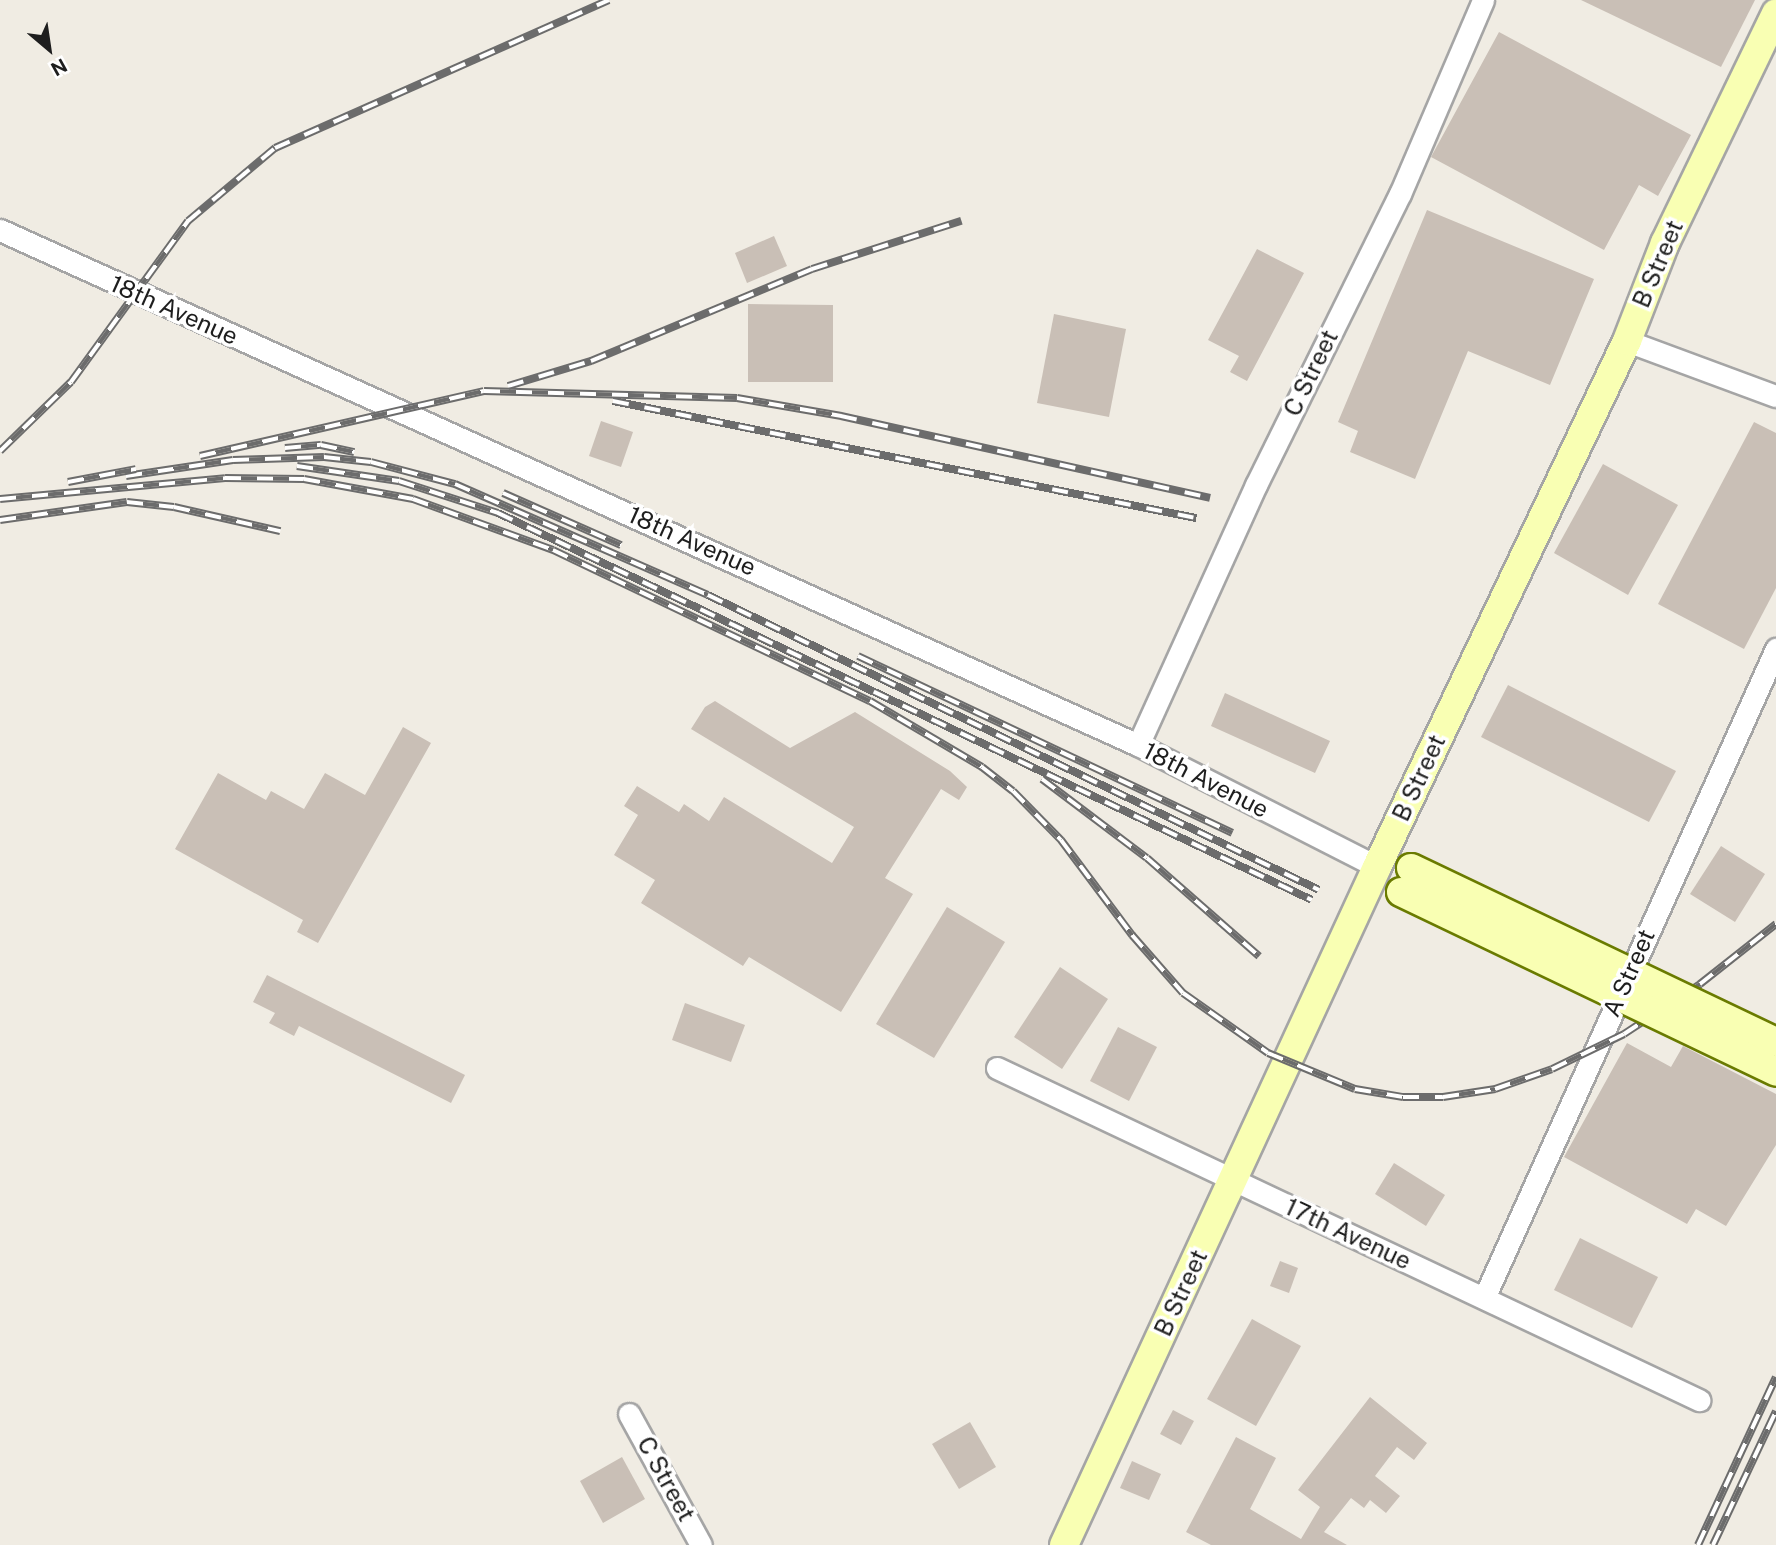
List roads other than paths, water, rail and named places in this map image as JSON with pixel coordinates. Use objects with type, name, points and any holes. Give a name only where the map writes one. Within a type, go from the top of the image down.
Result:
[{"type":"street","name":"C Street","points":[[1139,745],[1256,485],[1399,194],[1483,0]]},
{"type":"street","name":"B Street","points":[[1064,1545],[1377,867],[1627,341],[1665,243],[1776,13]]},
{"type":"street","name":"18th Avenue","points":[[0,230],[1139,745],[1377,867],[1776,1042]]},
{"type":"street","points":[[1627,341],[1776,396]]},
{"type":"street","name":"A Street","points":[[1483,1298],[1776,649]]},
{"type":"street","points":[[1406,880],[1776,1072]]},
{"type":"street","name":"17th Avenue","points":[[997,1068],[1699,1400]]},
{"type":"street","name":"C Street","points":[[629,1414],[701,1545]]},
{"type":"railway","points":[[0,451],[71,382],[188,221],[275,148],[609,0]]},
{"type":"railway","points":[[508,386],[591,361],[812,269],[961,221]]},
{"type":"railway","points":[[200,456],[484,391],[737,398],[841,416],[1210,498]]},
{"type":"railway","points":[[613,401],[1196,518]]},
{"type":"railway","points":[[285,448],[321,445],[354,452]]},
{"type":"railway","points":[[126,476],[233,460],[324,457],[371,462],[455,484],[708,595],[1319,890]]},
{"type":"railway","points":[[297,466],[399,481],[498,513],[1312,900]]},
{"type":"railway","points":[[68,482],[136,469]]},
{"type":"railway","points":[[0,499],[225,478],[304,479],[413,499],[553,550],[870,701],[982,767],[1013,791],[1061,840],[1132,935],[1183,993],[1268,1053],[1355,1089],[1403,1097],[1443,1097],[1495,1089],[1552,1069],[1624,1034],[1700,984],[1776,924]]},
{"type":"railway","points":[[503,493],[621,545]]},
{"type":"railway","points":[[0,520],[127,502],[174,507],[280,531]]},
{"type":"railway","points":[[858,656],[1232,833]]},
{"type":"railway","points":[[1042,779],[1147,858],[1259,956]]},
{"type":"railway","points":[[1698,1545],[1776,1377]]},
{"type":"railway","points":[[1713,1545],[1776,1411]]}]
